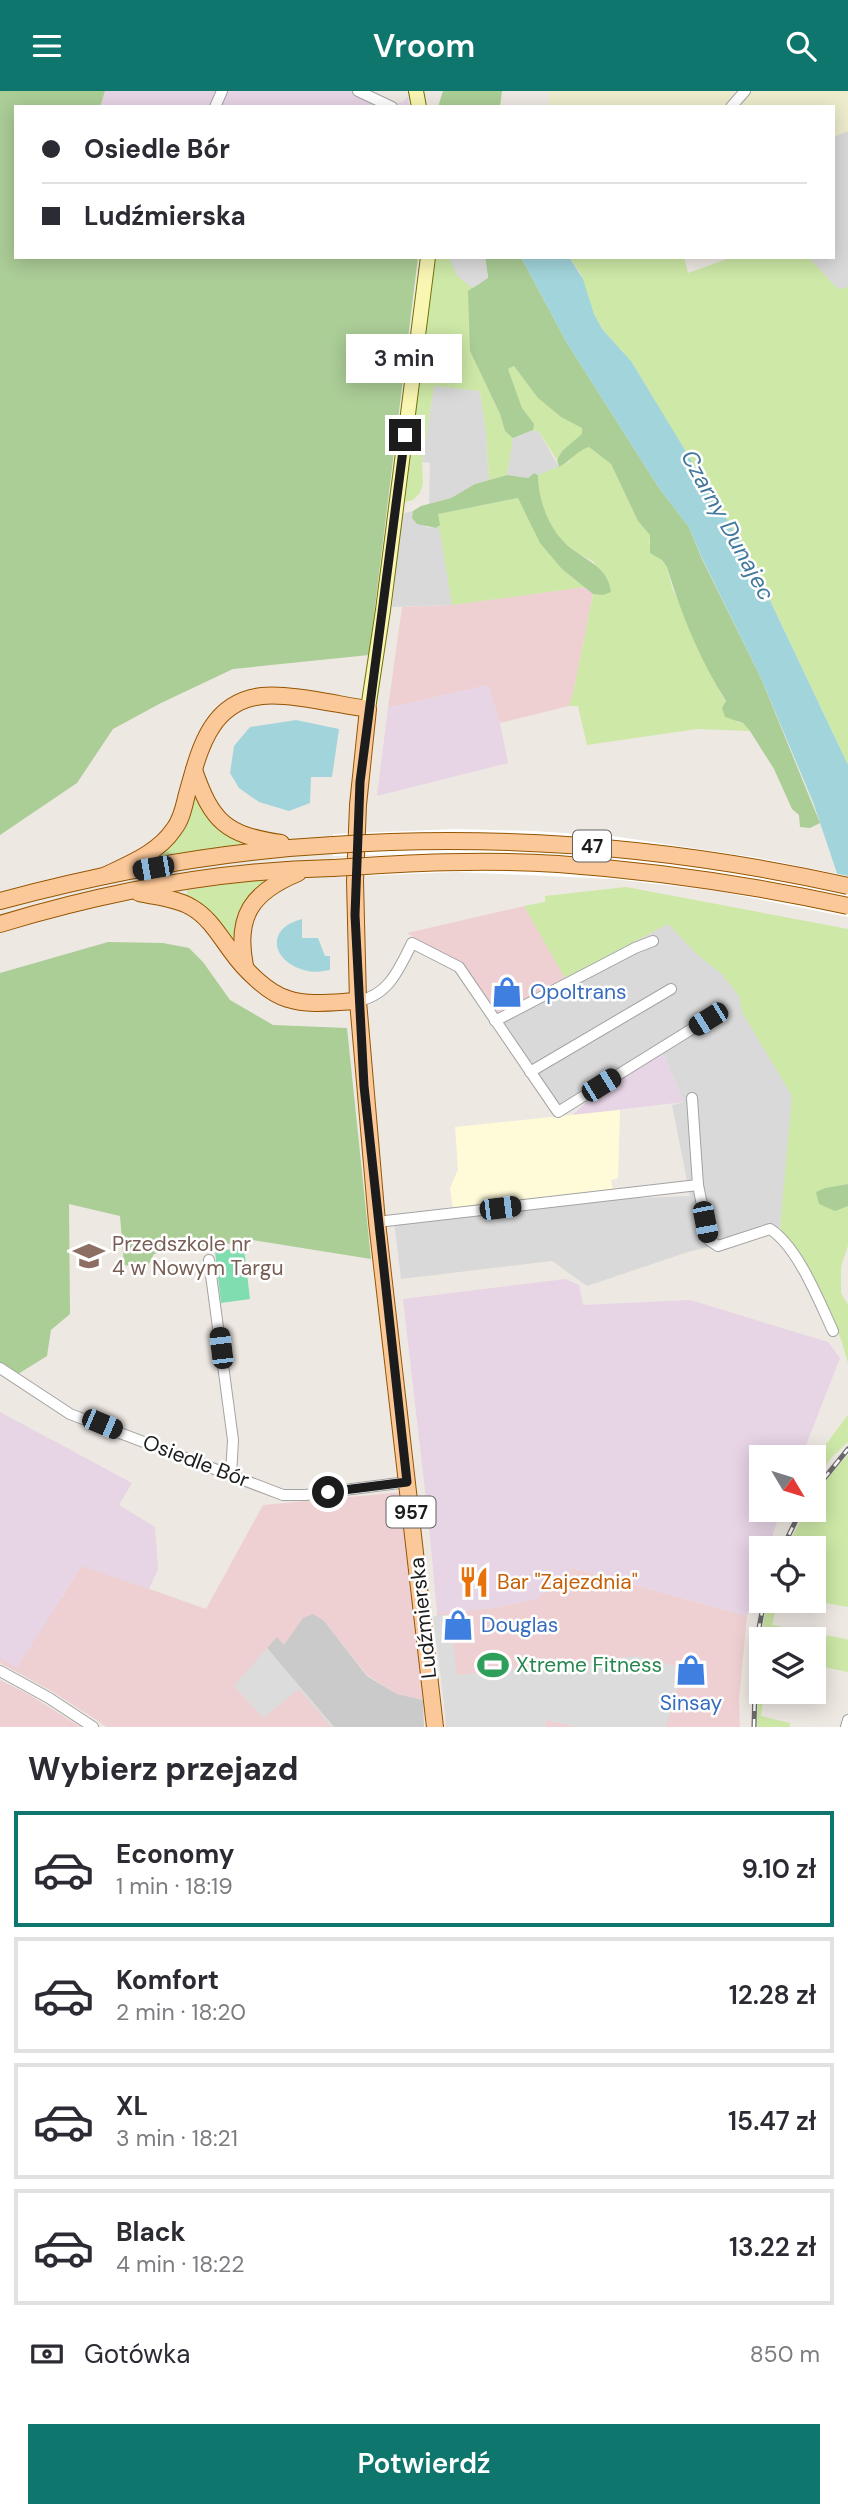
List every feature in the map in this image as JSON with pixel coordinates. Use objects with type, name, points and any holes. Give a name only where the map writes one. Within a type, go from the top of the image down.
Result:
[{"type":"main road","name":"Ludźmierska","points":[[428,259],[368,709],[360,782],[355,881],[358,1001],[377,1223],[435,1727]]},
{"type":"main road","points":[[104,876],[144,856],[174,830],[181,817],[203,741],[211,726],[229,709],[251,698],[276,696],[368,709]]},
{"type":"main road","points":[[194,770],[205,801],[224,824],[246,837],[304,847]]},
{"type":"main road","name":"47","points":[[0,901],[104,876],[202,859],[304,847],[412,840],[538,841],[621,849],[714,860],[848,886]]},
{"type":"main road","name":"47","points":[[0,924],[130,892],[243,874],[429,863],[556,864],[710,881],[848,907]]},
{"type":"main road","points":[[245,966],[241,931],[251,906],[268,888],[310,868]]},
{"type":"main road","points":[[130,892],[177,901],[192,907],[209,920],[238,960],[272,991],[291,1001],[358,1001]]},
{"type":"street","points":[[358,91],[388,105]]},
{"type":"street","points":[[733,105],[746,91]]},
{"type":"street","points":[[495,1021],[653,941]]},
{"type":"street","points":[[358,1001],[372,998],[382,991],[400,967],[412,943],[459,967],[558,1112],[708,1019]]},
{"type":"street","points":[[530,1072],[671,989]]},
{"type":"street","points":[[692,1098],[698,1185],[709,1240],[718,1246],[770,1229],[780,1235],[810,1281],[834,1331]]},
{"type":"street","points":[[377,1223],[698,1185]]},
{"type":"street","points":[[209,1260],[233,1440],[231,1475]]},
{"type":"street","name":"Osiedle Bór","points":[[0,1368],[70,1413],[284,1495],[305,1495],[407,1482]]},
{"type":"street","points":[[0,1671],[49,1698],[93,1727]]},
{"type":"street","points":[[846,1727],[848,1720]]},
{"type":"shaded area","points":[[105,91],[373,91],[397,103],[403,102],[408,96],[409,105],[101,105]]},
{"type":"shaded area","points":[[848,131],[848,287],[838,289],[810,259],[835,259],[835,136]]},
{"type":"shaded area","points":[[450,259],[485,259],[488,278],[473,288],[457,276]]},
{"type":"shaded area","points":[[434,386],[480,391],[489,480],[475,484],[451,498],[429,504],[430,463],[422,462]]},
{"type":"shaded area","points":[[533,430],[539,432],[559,467],[538,475],[534,473],[528,478],[507,475],[513,438]]},
{"type":"shaded area","points":[[413,511],[412,518],[426,527],[436,528],[440,525],[452,605],[392,607],[401,514]]},
{"type":"shaded area","points":[[585,587],[593,594],[569,706],[500,723],[488,685],[388,708],[402,607],[452,605]]},
{"type":"shaded area","points":[[488,685],[500,723],[508,763],[377,796],[388,708]]},
{"type":"shaded area","points":[[524,906],[565,978],[496,1015],[466,968],[407,933]]},
{"type":"shaded area","points":[[668,924],[699,956],[722,974],[739,996],[742,1012],[793,1096],[780,1228],[688,1252],[587,1286],[552,1261],[401,1279],[394,1221],[613,1199],[690,1196],[672,1105],[684,1102],[662,1051],[712,1025],[707,1016],[559,1107],[502,1023],[624,957],[625,946]]},
{"type":"shaded area","points":[[662,1051],[684,1102],[573,1115],[603,1086]]},
{"type":"shaded area","points":[[620,1110],[618,1178],[611,1180],[613,1191],[453,1208],[450,1188],[458,1170],[455,1127]]},
{"type":"shaded area","points":[[566,1279],[579,1285],[583,1305],[690,1300],[828,1342],[840,1358],[806,1445],[749,1445],[749,1523],[777,1523],[772,1536],[749,1536],[747,1616],[572,1568],[536,1599],[493,1608],[437,1613],[403,1299]]},
{"type":"shaded area","points":[[0,1412],[132,1483],[119,1505],[155,1527],[158,1569],[149,1589],[82,1566],[17,1668],[0,1658]]},
{"type":"shaded area","points":[[404,1492],[423,1700],[397,1694],[367,1675],[324,1621],[284,1645],[267,1648],[334,1727],[107,1727],[53,1692],[0,1663],[0,1560],[62,1598],[82,1565],[206,1609],[263,1505]]},
{"type":"shaded area","points":[[572,1568],[747,1616],[739,1700],[740,1727],[446,1727],[437,1613],[493,1608],[536,1599]]},
{"type":"shaded area","points":[[313,1614],[324,1621],[367,1676],[397,1694],[423,1700],[424,1727],[334,1727],[267,1648],[277,1637],[284,1645],[303,1618]]},
{"type":"shaded area","points":[[450,1614],[457,1675],[637,1656],[683,1668],[666,1727],[576,1727],[547,1720],[545,1727],[447,1727],[433,1616]]},
{"type":"shaded area","points":[[267,1648],[334,1727],[331,1727],[299,1689],[263,1718],[234,1686]]},
{"type":"shaded area","points":[[0,1680],[28,1694],[81,1727],[0,1727]]},
{"type":"green space","points":[[0,91],[105,91],[101,105],[14,105],[14,259],[418,259],[369,655],[233,669],[161,703],[113,729],[77,783],[0,835]]},
{"type":"green space","points":[[443,91],[502,91],[500,105],[439,105]]},
{"type":"green space","points":[[549,91],[732,91],[739,100],[754,91],[848,91],[848,131],[835,136],[835,105],[549,105]]},
{"type":"green space","points":[[434,259],[485,259],[470,351],[500,414],[505,431],[513,438],[507,475],[489,480],[480,391],[434,386],[422,462],[423,483],[420,493],[413,500],[405,502]]},
{"type":"green space","points":[[485,259],[522,259],[567,343],[659,488],[689,527],[761,678],[820,823],[810,828],[800,827],[799,815],[792,809],[774,769],[750,731],[743,723],[725,717],[722,708],[726,701],[692,636],[667,567],[662,560],[650,553],[650,535],[638,521],[611,464],[589,447],[559,467],[557,460],[562,451],[582,434],[582,428],[561,417],[538,398],[514,366],[508,369],[522,408],[534,424],[533,430],[513,438],[505,431],[500,414],[470,351],[468,291],[488,277]]},
{"type":"green space","points":[[570,259],[684,259],[688,273],[727,259],[810,259],[838,289],[848,287],[848,765],[752,562],[631,361],[602,329],[594,314],[581,274]]},
{"type":"green space","points":[[514,366],[538,398],[561,417],[583,428],[583,434],[562,451],[557,460],[539,432],[533,430],[533,424],[522,408],[508,369]]},
{"type":"green space","points":[[589,447],[611,464],[638,521],[651,535],[649,544],[667,567],[672,587],[715,683],[737,722],[743,723],[750,731],[697,729],[587,745],[578,706],[569,706],[593,594],[603,595],[594,562],[563,541],[551,525],[540,495],[538,475],[569,462],[576,451]]},
{"type":"green space","points":[[534,473],[538,475],[543,506],[557,534],[602,571],[611,592],[593,594],[562,569],[540,543],[518,498],[438,514],[440,525],[436,528],[417,524],[412,518],[413,511],[421,506],[451,498],[475,484],[507,475],[528,478]]},
{"type":"green space","points":[[518,498],[562,569],[585,587],[452,605],[437,514]]},
{"type":"green space","points":[[194,792],[221,829],[246,844],[150,862]]},
{"type":"green space","points":[[279,877],[245,904],[237,914],[235,945],[214,917],[187,897],[187,890]]},
{"type":"green space","points":[[626,887],[848,929],[848,1184],[825,1188],[819,1204],[835,1210],[848,1206],[848,1245],[841,1267],[841,1293],[848,1305],[848,1363],[841,1339],[809,1273],[780,1228],[792,1096],[742,1012],[739,996],[722,974],[699,956],[668,924],[565,978],[524,906],[545,902],[545,896]]},
{"type":"green space","points":[[108,942],[163,943],[189,948],[203,962],[230,1000],[273,1025],[347,1028],[371,1259],[253,1240],[212,1246],[186,1246],[154,1254],[146,1269],[124,1265],[120,1216],[69,1204],[70,1314],[51,1330],[47,1356],[18,1374],[0,1362],[0,973]]},
{"type":"green space","points":[[848,1184],[848,1206],[835,1211],[819,1204],[816,1192]]},
{"type":"green space","points":[[244,1248],[250,1299],[221,1303],[215,1251]]},
{"type":"green space","points":[[848,1415],[848,1442],[826,1465],[825,1445]]},
{"type":"green space","points":[[848,1455],[848,1607],[826,1603],[826,1536],[793,1536],[799,1523],[826,1523],[826,1480]]},
{"type":"green space","points":[[765,1613],[775,1613],[772,1625],[783,1627],[763,1627]]},
{"type":"green space","points":[[826,1635],[848,1641],[848,1672],[826,1667]]},
{"type":"green space","points":[[757,1704],[762,1704],[761,1716],[790,1723],[790,1727],[757,1727]]},
{"type":"water","name":"Czarny Dunajec","points":[[522,259],[570,259],[583,279],[594,314],[602,329],[631,361],[748,554],[848,765],[848,906],[813,802],[761,678],[689,527],[659,488],[567,343]]},
{"type":"water","points":[[296,720],[339,729],[332,777],[311,777],[310,803],[289,811],[259,802],[239,788],[230,773],[234,746],[250,727]]},
{"type":"water","points":[[302,919],[302,938],[318,938],[325,956],[330,956],[330,970],[308,971],[296,967],[280,954],[277,946],[282,930]]},
{"type":"pier","points":[[456,829],[612,836],[759,858],[848,876],[848,917],[717,891],[613,879],[456,872],[334,877],[333,858],[400,854],[333,856],[333,834]]},
{"type":"railway","points":[[826,1476],[848,1449]]},
{"type":"railway","points":[[788,1536],[795,1523]]},
{"type":"railway","points":[[754,1727],[756,1644],[762,1613]]},
{"type":"place","name":"Opoltrans","points":[[507,992]]},
{"type":"place","name":"Przedszkole nr 4 w Nowym Targu","points":[[89,1256]]},
{"type":"place","name":"Bar \"Zajezdnia\"","points":[[474,1582]]},
{"type":"place","name":"Douglas","points":[[458,1625]]},
{"type":"place","name":"Xtreme Fitness","points":[[493,1665]]},
{"type":"place","name":"Sinsay","points":[[691,1670]]},
{"type":"route","points":[[328,1492],[407,1482],[364,1086],[355,915],[360,782],[405,435]]}]
